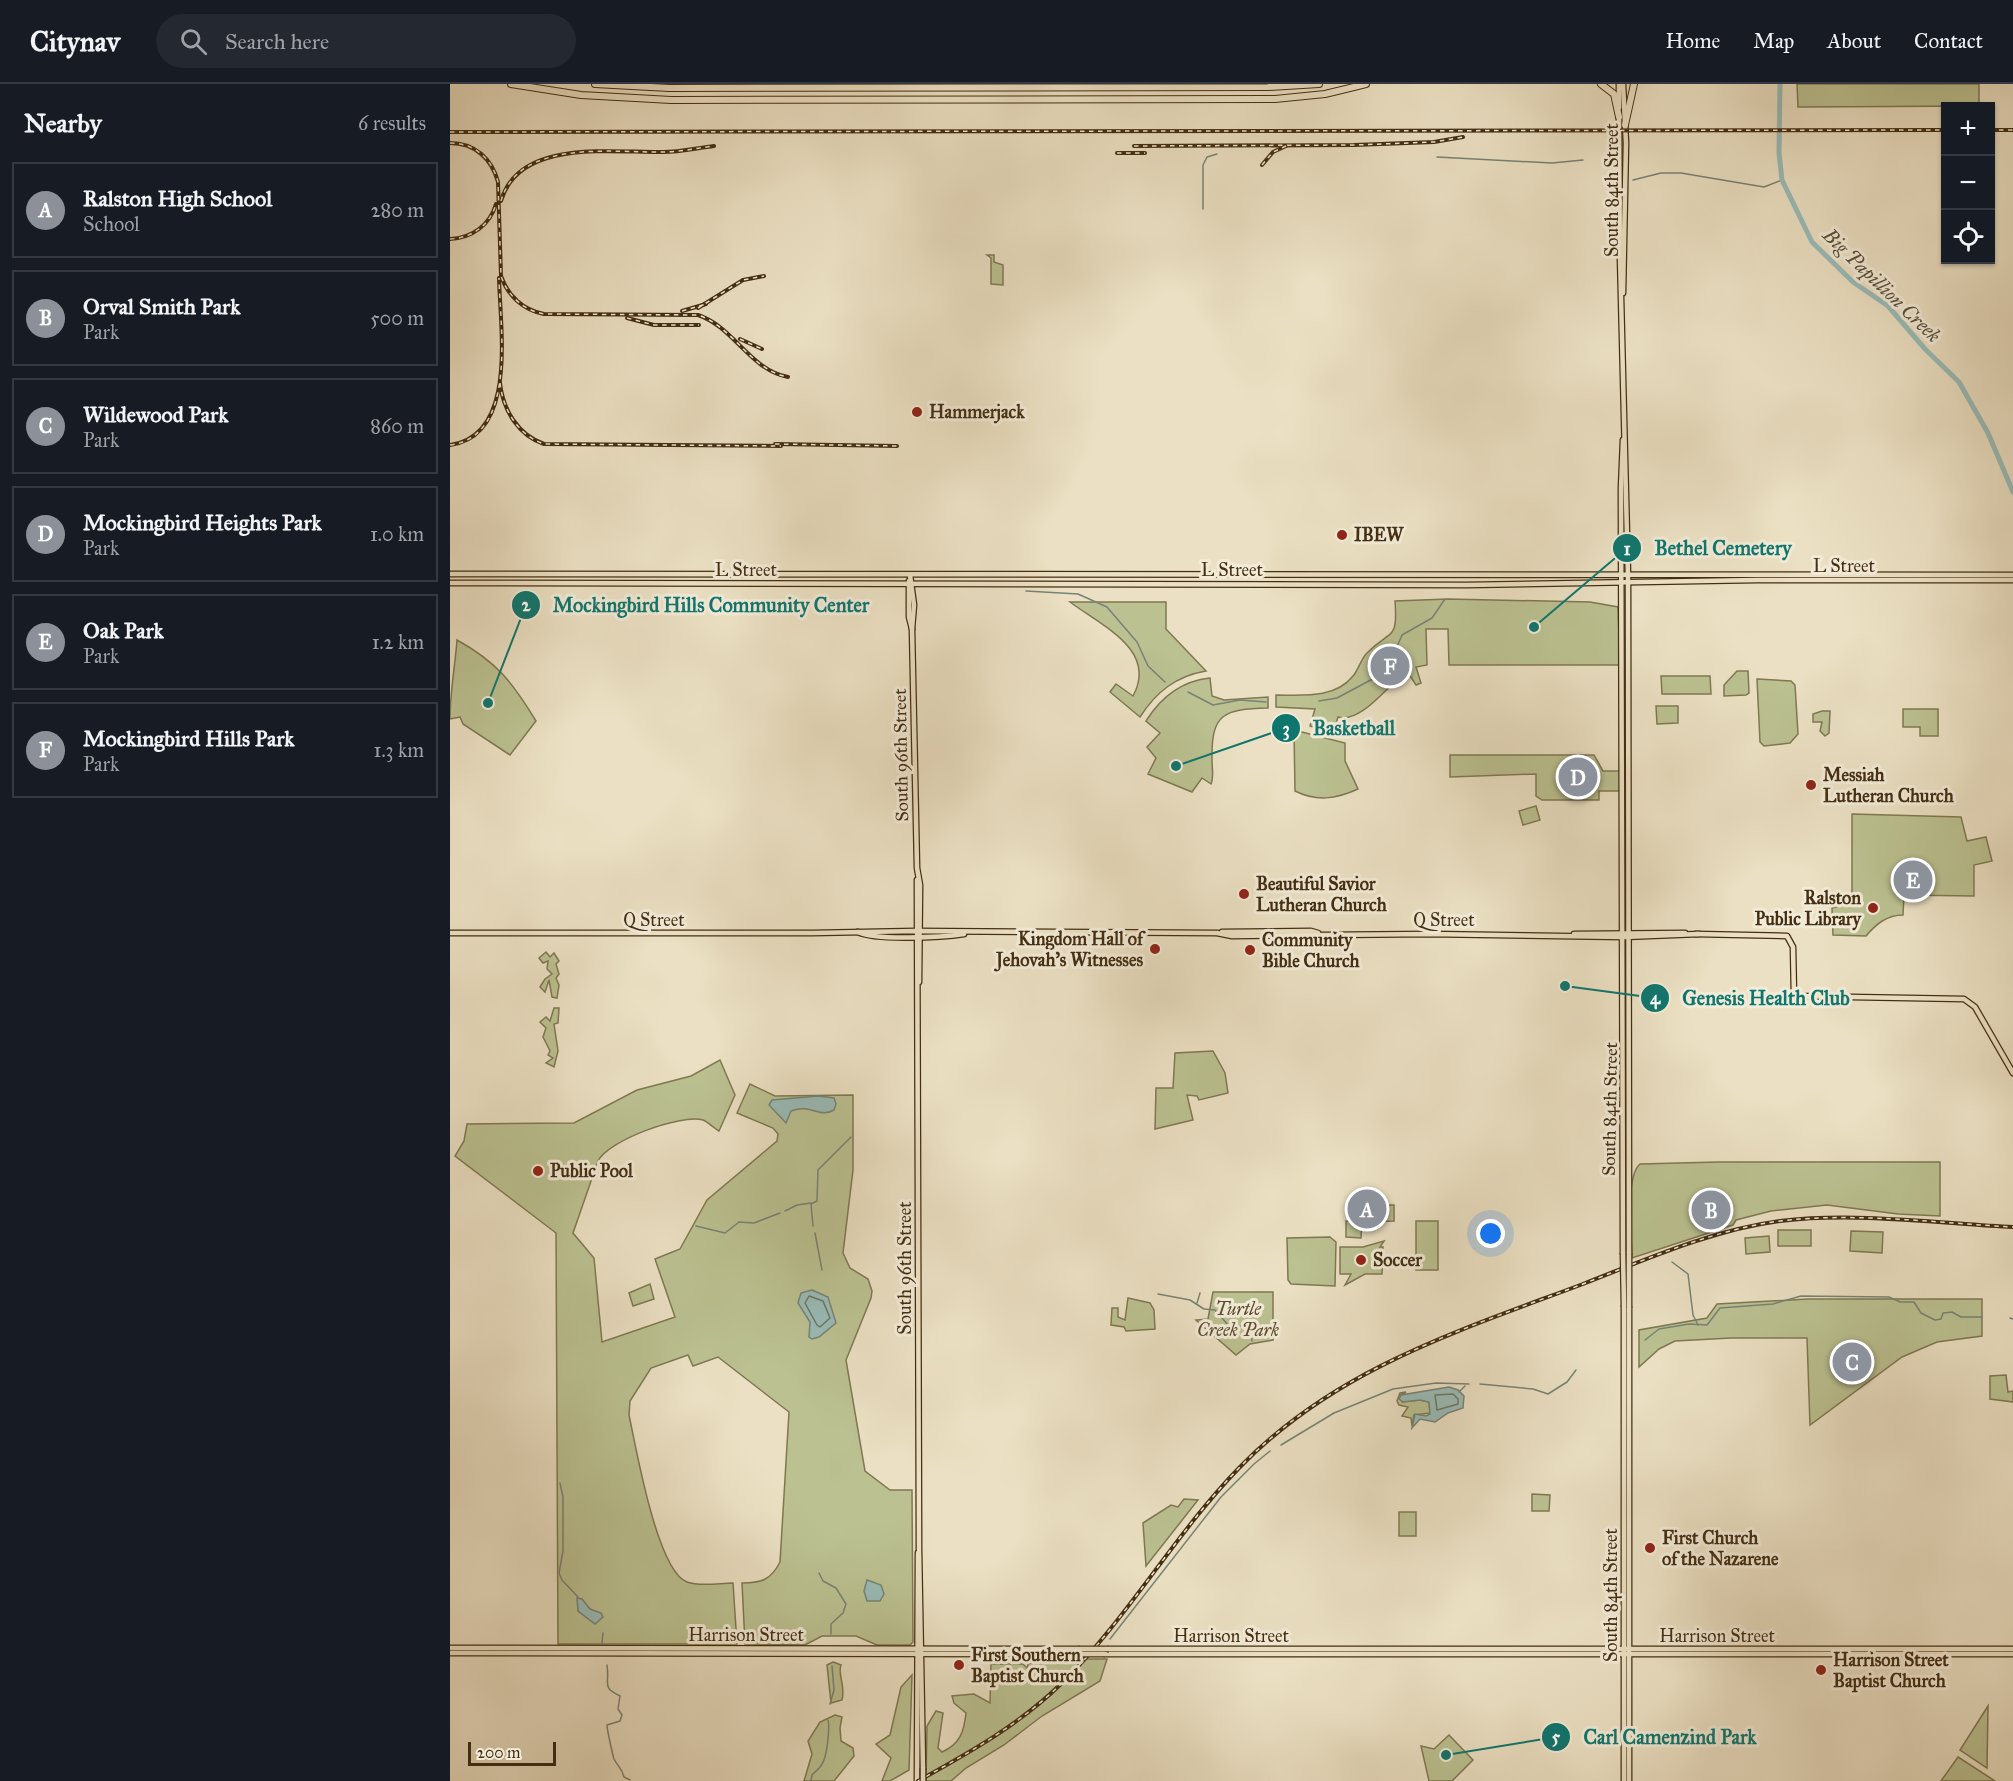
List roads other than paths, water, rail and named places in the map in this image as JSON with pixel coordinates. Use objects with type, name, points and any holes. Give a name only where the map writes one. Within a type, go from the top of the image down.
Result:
[{"type":"highway","points":[[512,84],[598,97],[683,100],[1275,99],[1325,94],[1366,84]]},
{"type":"highway","points":[[595,84],[734,88],[1268,87],[1319,84]]},
{"type":"highway","points":[[1601,84],[1614,94],[1619,117]]},
{"type":"highway","points":[[1625,125],[1634,84]]},
{"type":"main road","name":"South 84th Street","points":[[1619,84],[1620,256],[1623,296]]},
{"type":"main road","name":"South 84th Street","points":[[1623,84],[1626,247],[1623,296],[1623,437],[1628,576],[1625,1531],[1629,1781]]},
{"type":"main road","name":"South 84th Street","points":[[1623,437],[1621,583],[1627,934]]},
{"type":"main road","name":"L Street","points":[[450,574],[2013,575]]},
{"type":"main road","name":"South 96th Street","points":[[910,575],[918,933],[919,1652],[920,1769],[923,1781]]},
{"type":"main road","name":"L Street","points":[[450,583],[1628,583],[1747,580],[2013,580]]},
{"type":"main road","name":"Q Street","points":[[450,933],[1311,931],[1318,933],[1571,934],[1585,932],[1782,935],[1790,940],[1793,947],[1794,996],[1964,999],[1975,1007],[2013,1073]]},
{"type":"main road","name":"South 84th Street","points":[[1624,1781],[1630,1564],[1626,1307]]},
{"type":"main road","points":[[1625,1531],[1627,1560],[1630,1564]]},
{"type":"main road","name":"Harrison Street","points":[[450,1648],[1074,1654],[2013,1649]]},
{"type":"main road","name":"Harrison Street","points":[[450,1653],[919,1652],[1109,1649],[2013,1654]]},
{"type":"main road","name":"South 96th Street","points":[[917,1781],[920,1769]]},
{"type":"water","points":[[818,1096],[834,1098],[836,1104],[834,1110],[824,1113],[798,1109],[791,1111],[786,1123],[769,1105],[772,1100]]},
{"type":"water","points":[[812,1290],[828,1297],[836,1323],[819,1337],[812,1339],[809,1337],[810,1322],[798,1303],[801,1293]]},
{"type":"water","points":[[1449,1387],[1458,1390],[1464,1396],[1463,1408],[1448,1413],[1435,1422],[1420,1419],[1412,1428],[1415,1414],[1426,1416],[1430,1414],[1429,1402],[1420,1400],[1403,1402],[1399,1399],[1401,1395]]},
{"type":"water","points":[[867,1580],[881,1585],[884,1594],[880,1601],[867,1601],[864,1591]]},
{"type":"water","points":[[577,1598],[582,1599],[590,1609],[601,1613],[603,1617],[595,1624],[578,1611]]},
{"type":"waterway","name":"Big Papillion Creek","points":[[1780,84],[1779,153],[1782,180],[1812,242],[1853,282],[1888,306],[1925,349],[1959,382],[1988,433],[2013,492]]},
{"type":"waterway","points":[[1203,209],[1203,165],[1207,157],[1217,154]]},
{"type":"waterway","points":[[1437,157],[1552,163],[1583,160]]},
{"type":"waterway","points":[[1633,180],[1661,173],[1681,173],[1764,187],[1782,180]]},
{"type":"waterway","points":[[1026,591],[1078,594],[1107,607],[1137,642],[1148,666],[1165,682]]},
{"type":"waterway","points":[[1319,701],[1337,698],[1382,674],[1391,661],[1402,635],[1432,618],[1445,599]]},
{"type":"waterway","points":[[1188,692],[1213,705],[1240,700],[1266,702]]},
{"type":"waterway","points":[[813,1226],[811,1204],[817,1201],[818,1170],[851,1137]]},
{"type":"waterway","points":[[785,1211],[797,1205],[811,1203]]},
{"type":"waterway","points":[[696,1226],[725,1233],[739,1222],[754,1223],[780,1213]]},
{"type":"waterway","points":[[815,1233],[822,1270]]},
{"type":"waterway","points":[[1672,1262],[1688,1274],[1693,1315],[1698,1325]]},
{"type":"waterway","points":[[1197,1303],[1200,1293]]},
{"type":"waterway","points":[[1158,1294],[1190,1300],[1204,1309],[1215,1310],[1229,1326],[1241,1326],[1251,1333],[1252,1341]]},
{"type":"waterway","points":[[1645,1340],[1659,1329],[1689,1324],[1707,1325],[1720,1308],[1773,1304],[1801,1296],[1889,1297],[1900,1302],[1914,1302],[1921,1313],[1935,1320],[1941,1319],[1943,1313],[1952,1312],[1961,1317],[1982,1317]]},
{"type":"waterway","points":[[1480,1384],[1533,1389],[1548,1394],[1567,1382],[1576,1370]]},
{"type":"waterway","points":[[1281,1445],[1334,1413],[1393,1389],[1436,1383],[1469,1384]]},
{"type":"waterway","points":[[1459,1392],[1465,1386]]},
{"type":"waterway","points":[[1110,1639],[1221,1497],[1270,1451]]},
{"type":"waterway","points":[[560,1483],[563,1497],[563,1551],[559,1573],[562,1580],[578,1597]]},
{"type":"waterway","points":[[819,1573],[823,1581],[836,1588],[846,1604],[843,1613],[831,1624],[831,1634]]},
{"type":"waterway","points":[[602,1643],[603,1633]]},
{"type":"waterway","points":[[607,1665],[608,1688],[620,1696],[618,1709],[622,1715],[620,1721],[607,1725],[609,1737],[614,1759],[624,1777],[630,1780]]},
{"type":"waterway","points":[[830,1704],[834,1690],[832,1666]]},
{"type":"waterway","points":[[811,1781],[812,1775],[824,1760],[828,1720]]},
{"type":"railway","points":[[450,132],[1941,130]]},
{"type":"railway","points":[[1995,130],[2013,130]]},
{"type":"railway","points":[[1134,146],[1354,145],[1434,142],[1463,137]]},
{"type":"railway","points":[[450,143],[475,149],[487,160],[495,174],[498,182],[501,276],[517,301],[529,309],[544,314],[698,315],[722,329],[763,366],[788,377]]},
{"type":"railway","points":[[501,201],[511,181],[527,167],[547,158],[595,151],[669,152],[714,146]]},
{"type":"railway","points":[[1262,165],[1273,152],[1286,146]]},
{"type":"railway","points":[[1117,153],[1145,153]]},
{"type":"railway","points":[[450,239],[466,236],[479,229],[485,224],[496,204]]},
{"type":"railway","points":[[698,308],[743,280],[764,276]]},
{"type":"railway","points":[[450,445],[472,437],[486,422],[496,401],[502,350],[499,278]]},
{"type":"railway","points":[[682,311],[706,304]]},
{"type":"railway","points":[[627,318],[654,325],[699,325]]},
{"type":"railway","points":[[740,339],[762,349]]},
{"type":"railway","points":[[500,383],[504,403],[513,420],[519,428],[544,444],[781,446]]},
{"type":"railway","points":[[775,444],[897,446]]},
{"type":"railway","points":[[918,1781],[1011,1725],[1062,1683],[1108,1631],[1215,1494],[1276,1434],[1316,1404],[1400,1356],[1656,1255],[1705,1238],[1755,1225],[1808,1219],[1867,1218],[2013,1227]]},
{"type":"place","name":"Hammerjack","points":[[917,412]]},
{"type":"place","name":"IBEW","points":[[1342,535]]},
{"type":"place","name":"Bethel Cemetery","points":[[1534,627]]},
{"type":"place","name":"Mockingbird Hills Park","points":[[1390,666]]},
{"type":"place","name":"Mockingbird Hills Community Center","points":[[488,703]]},
{"type":"place","name":"Basketball","points":[[1176,766]]},
{"type":"place","name":"Mockingbird Heights Park","points":[[1578,777]]},
{"type":"place","name":"Messiah Lutheran Church","points":[[1811,785]]},
{"type":"place","name":"Oak Park","points":[[1913,880]]},
{"type":"place","name":"Beautiful Savior Lutheran Church","points":[[1244,894]]},
{"type":"place","name":"Ralston Public Library","points":[[1873,908]]},
{"type":"place","name":"Kingdom Hall of Jehovah's Witnesses","points":[[1155,949]]},
{"type":"place","name":"Community Bible Church","points":[[1250,950]]},
{"type":"place","name":"Genesis Health Club","points":[[1565,986]]},
{"type":"place","name":"Public Pool","points":[[538,1171]]},
{"type":"place","name":"Ralston High School","points":[[1367,1209]]},
{"type":"place","name":"Orval Smith Park","points":[[1711,1210]]},
{"type":"place","name":"Soccer","points":[[1361,1260]]},
{"type":"place","name":"Wildewood Park","points":[[1852,1362]]},
{"type":"place","name":"First Church of the Nazarene","points":[[1650,1548]]},
{"type":"place","name":"First Southern Baptist Church","points":[[959,1665]]},
{"type":"place","name":"Harrison Street Baptist Church","points":[[1821,1670]]},
{"type":"place","name":"Carl Camenzind Park","points":[[1446,1755]]},
{"type":"park label","name":"Turtle Creek Park","points":[[1238,1319]]}]
